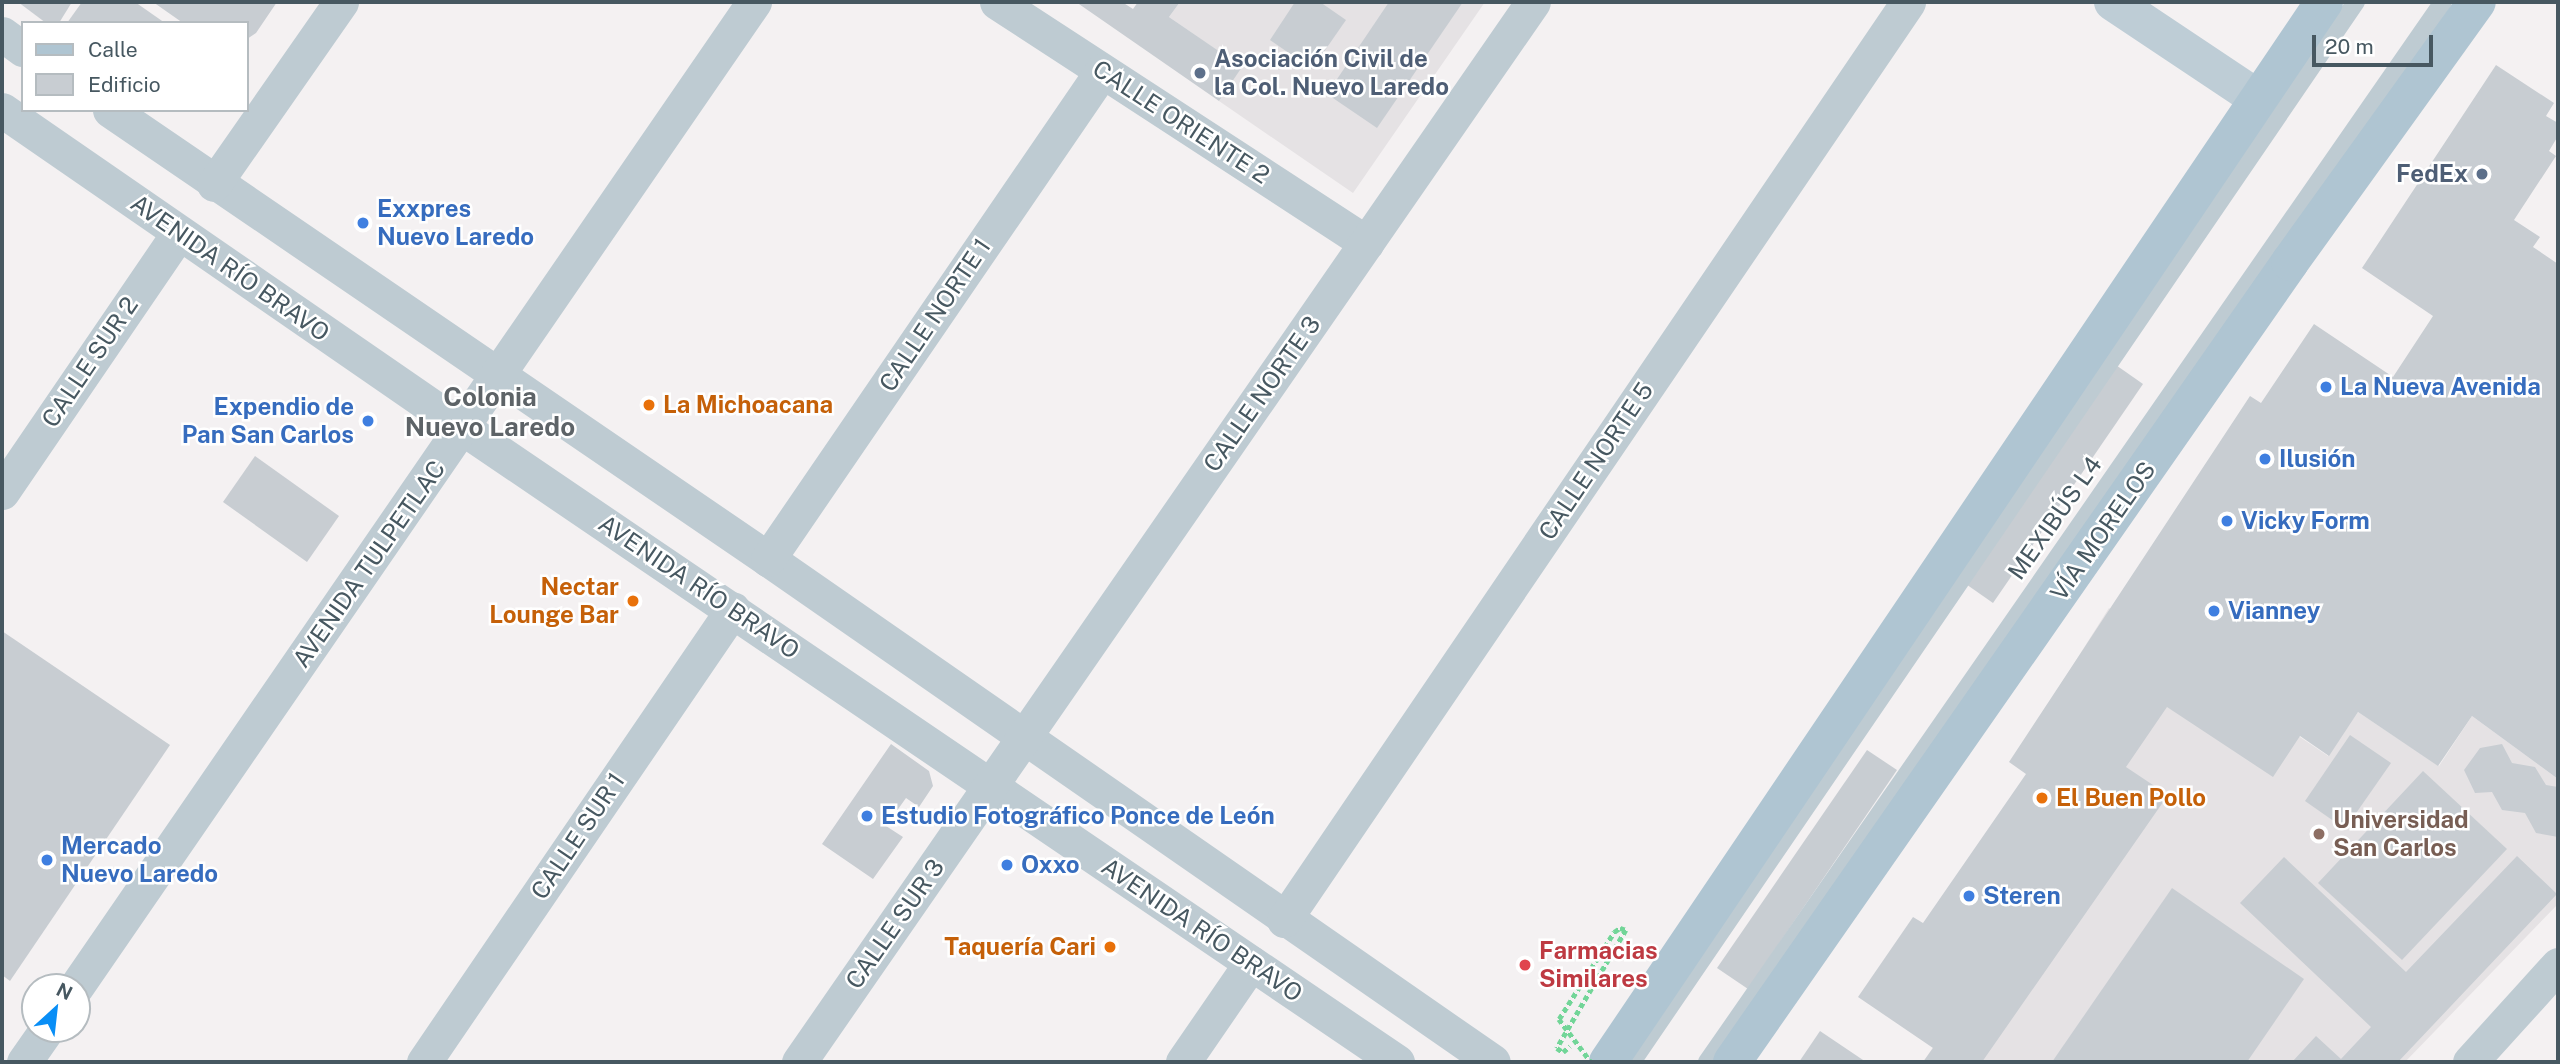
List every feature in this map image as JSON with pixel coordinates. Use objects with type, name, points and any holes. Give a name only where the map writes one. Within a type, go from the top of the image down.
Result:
[{"type":"main road","points":[[1608,1062],[2324,2]]},
{"type":"main road","name":"VÍA MORELOS","points":[[1732,1062],[2290,262],[2477,2]]},
{"type":"street","points":[[214,184],[341,2]]},
{"type":"street","name":"AVENIDA TULPETLAC","points":[[86,973],[754,2]]},
{"type":"street","name":"CALLE ORIENTE 2","points":[[997,2],[1366,243]]},
{"type":"street","name":"CALLE NORTE 3","points":[[990,786],[1533,2]]},
{"type":"street","name":"CALLE NORTE 5","points":[[1284,919],[1908,2]]},
{"type":"street","points":[[2113,2],[2257,98]]},
{"type":"street","points":[[2,34],[21,48]]},
{"type":"street","name":"CALLE NORTE 1","points":[[768,559],[1102,71]]},
{"type":"street","name":"AVENIDA RÍO BRAVO","points":[[2,110],[463,428],[1397,1062]]},
{"type":"street","points":[[113,112],[214,184],[768,559],[1493,1062]]},
{"type":"street","name":"CALLE SUR 2","points":[[2,492],[179,233]]},
{"type":"street","name":"CALLE SUR 1","points":[[424,1062],[733,609]]},
{"type":"street","name":"CALLE SUR 3","points":[[799,1062],[990,786]]},
{"type":"street","points":[[1183,1062],[1251,963]]},
{"type":"street","points":[[2470,1062],[2558,965]]},
{"type":"street","points":[[24,1062],[37,1043]]},
{"type":"lane","name":"MEXIBÚS L4","points":[[1632,1062],[2356,2]]},
{"type":"lane","name":"MEXIBÚS L4","points":[[1707,1062],[2443,2]]},
{"type":"path","points":[[1582,1027],[1567,1050],[1563,1052],[1558,1048],[1626,930],[1620,928],[1614,932],[1559,1019],[1591,1062]]},
{"type":"shaded area","points":[[1180,2],[1485,2],[1353,193],[1219,101],[1241,67],[1169,17]]},
{"type":"shaded area","name":"Universidad San Carlos","points":[[2109,608],[2328,756],[2358,712],[2439,766],[2472,716],[2558,779],[2558,904],[2405,1062],[1923,1062],[2125,767],[2044,711]]},
{"type":"building","points":[[18,2],[72,2],[60,21],[43,21]]},
{"type":"building","points":[[82,2],[135,2],[162,21],[68,21]]},
{"type":"building","points":[[153,2],[277,2],[256,33],[248,38],[248,21],[180,21]]},
{"type":"building","points":[[1076,2],[1122,2],[1133,9],[1138,2],[1180,2],[1169,17],[1242,67],[1219,101]]},
{"type":"building","points":[[1295,2],[1320,2],[1346,20],[1312,69],[1270,40]]},
{"type":"building","points":[[1389,2],[1463,2],[1377,128],[1327,94]]},
{"type":"building","points":[[2496,65],[2554,103],[2546,116],[2558,123],[2558,136],[2549,151],[2556,156],[2514,220],[2540,237],[2533,247],[2558,264],[2558,779],[2472,716],[2438,766],[2358,712],[2329,756],[2300,736],[2273,777],[2167,707],[2126,767],[2168,795],[1982,1062],[1923,1062],[1933,1048],[1858,997],[1913,917],[1923,923],[2026,774],[2009,762],[2250,396],[2261,403],[2314,324],[2393,377],[2433,316],[2362,268]]},
{"type":"building","points":[[2113,363],[2143,384],[1993,603],[1963,582]]},
{"type":"building","points":[[255,456],[339,516],[307,562],[223,502]]},
{"type":"building","name":"Mercado Nuevo Laredo","points":[[2,631],[170,745],[10,981],[2,975]]},
{"type":"building","points":[[2350,735],[2391,763],[2345,829],[2305,801]]},
{"type":"building","name":"Estudio Fotográfico Ponce de León","points":[[891,744],[929,771],[933,786],[919,807],[906,798],[886,826],[903,837],[873,879],[822,844]]},
{"type":"building","points":[[2502,744],[2512,763],[2535,767],[2546,785],[2558,787],[2558,837],[2536,833],[2525,813],[2502,810],[2492,792],[2475,793],[2464,770],[2480,748]]},
{"type":"building","points":[[1867,750],[1897,770],[1748,989],[1717,968]]},
{"type":"building","points":[[2423,771],[2507,849],[2402,960],[2318,883]]},
{"type":"building","points":[[2517,856],[2557,894],[2398,1062],[2292,1062],[2316,1036],[2341,1059],[2371,1027],[2240,903],[2284,857],[2406,972]]},
{"type":"building","points":[[2172,888],[2304,979],[2247,1062],[2052,1062]]},
{"type":"building","points":[[1820,1031],[1866,1062],[1799,1062]]},
{"type":"place","name":"Asociación Civil de la Col. Nuevo Laredo","points":[[1200,73]]},
{"type":"place","name":"FedEx","points":[[2482,174]]},
{"type":"place","name":"Exxpres Nuevo Laredo","points":[[363,223]]},
{"type":"place","name":"La Nueva Avenida","points":[[2326,387]]},
{"type":"place","name":"La Michoacana","points":[[649,405]]},
{"type":"place","name":"Expendio de Pan San Carlos","points":[[368,421]]},
{"type":"place","name":"Ilusión","points":[[2265,459]]},
{"type":"place","name":"Vicky Form","points":[[2227,521]]},
{"type":"place","name":"Nectar Lounge Bar","points":[[633,601]]},
{"type":"place","name":"Vianney","points":[[2214,611]]},
{"type":"place","name":"El Buen Pollo","points":[[2042,798]]},
{"type":"place","name":"Estudio Fotográfico Ponce de León","points":[[867,816]]},
{"type":"place","name":"Universidad San Carlos","points":[[2319,834]]},
{"type":"place","name":"Mercado Nuevo Laredo","points":[[47,860]]},
{"type":"place","name":"Oxxo","points":[[1007,865]]},
{"type":"place","name":"Steren","points":[[1969,896]]},
{"type":"place","name":"Taquería Cari","points":[[1110,947]]},
{"type":"place","name":"Farmacias Similares","points":[[1525,965]]},
{"type":"district","name":"Colonia Nuevo Laredo","points":[[490,412]]}]
